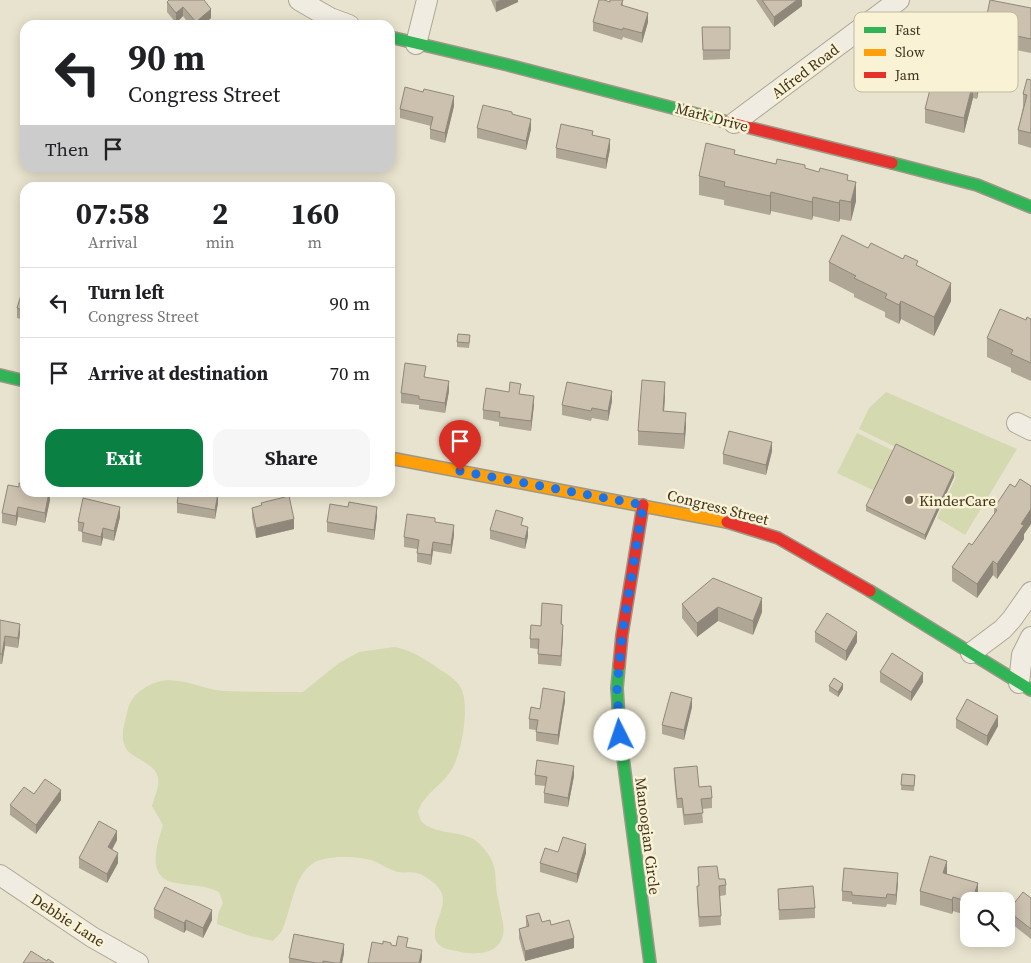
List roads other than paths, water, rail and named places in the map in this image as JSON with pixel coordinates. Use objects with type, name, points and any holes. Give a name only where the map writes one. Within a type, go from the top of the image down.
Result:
[{"type":"street","points":[[299,0],[335,20]]},
{"type":"street","points":[[416,44],[427,0]]},
{"type":"street","name":"Alfred Road","points":[[883,12],[899,0]]},
{"type":"street","name":"Alfred Road","points":[[734,123],[854,34]]},
{"type":"street","name":"Mark Drive","points":[[395,38],[516,67],[946,176],[978,185],[1031,207]]},
{"type":"street","points":[[0,375],[20,380]]},
{"type":"street","name":"Congress Street","points":[[395,459],[723,521],[778,538],[1025,686]]},
{"type":"street","name":"Manoogian Circle","points":[[643,505],[622,635],[617,688],[620,735],[650,963]]},
{"type":"street","points":[[971,653],[1002,629],[1016,614],[1031,592]]},
{"type":"street","points":[[1025,686],[1022,655],[1031,637]]},
{"type":"street","name":"Debbie Lane","points":[[0,875],[92,937],[138,963]]},
{"type":"place","name":"KinderCare","points":[[909,500]]}]
